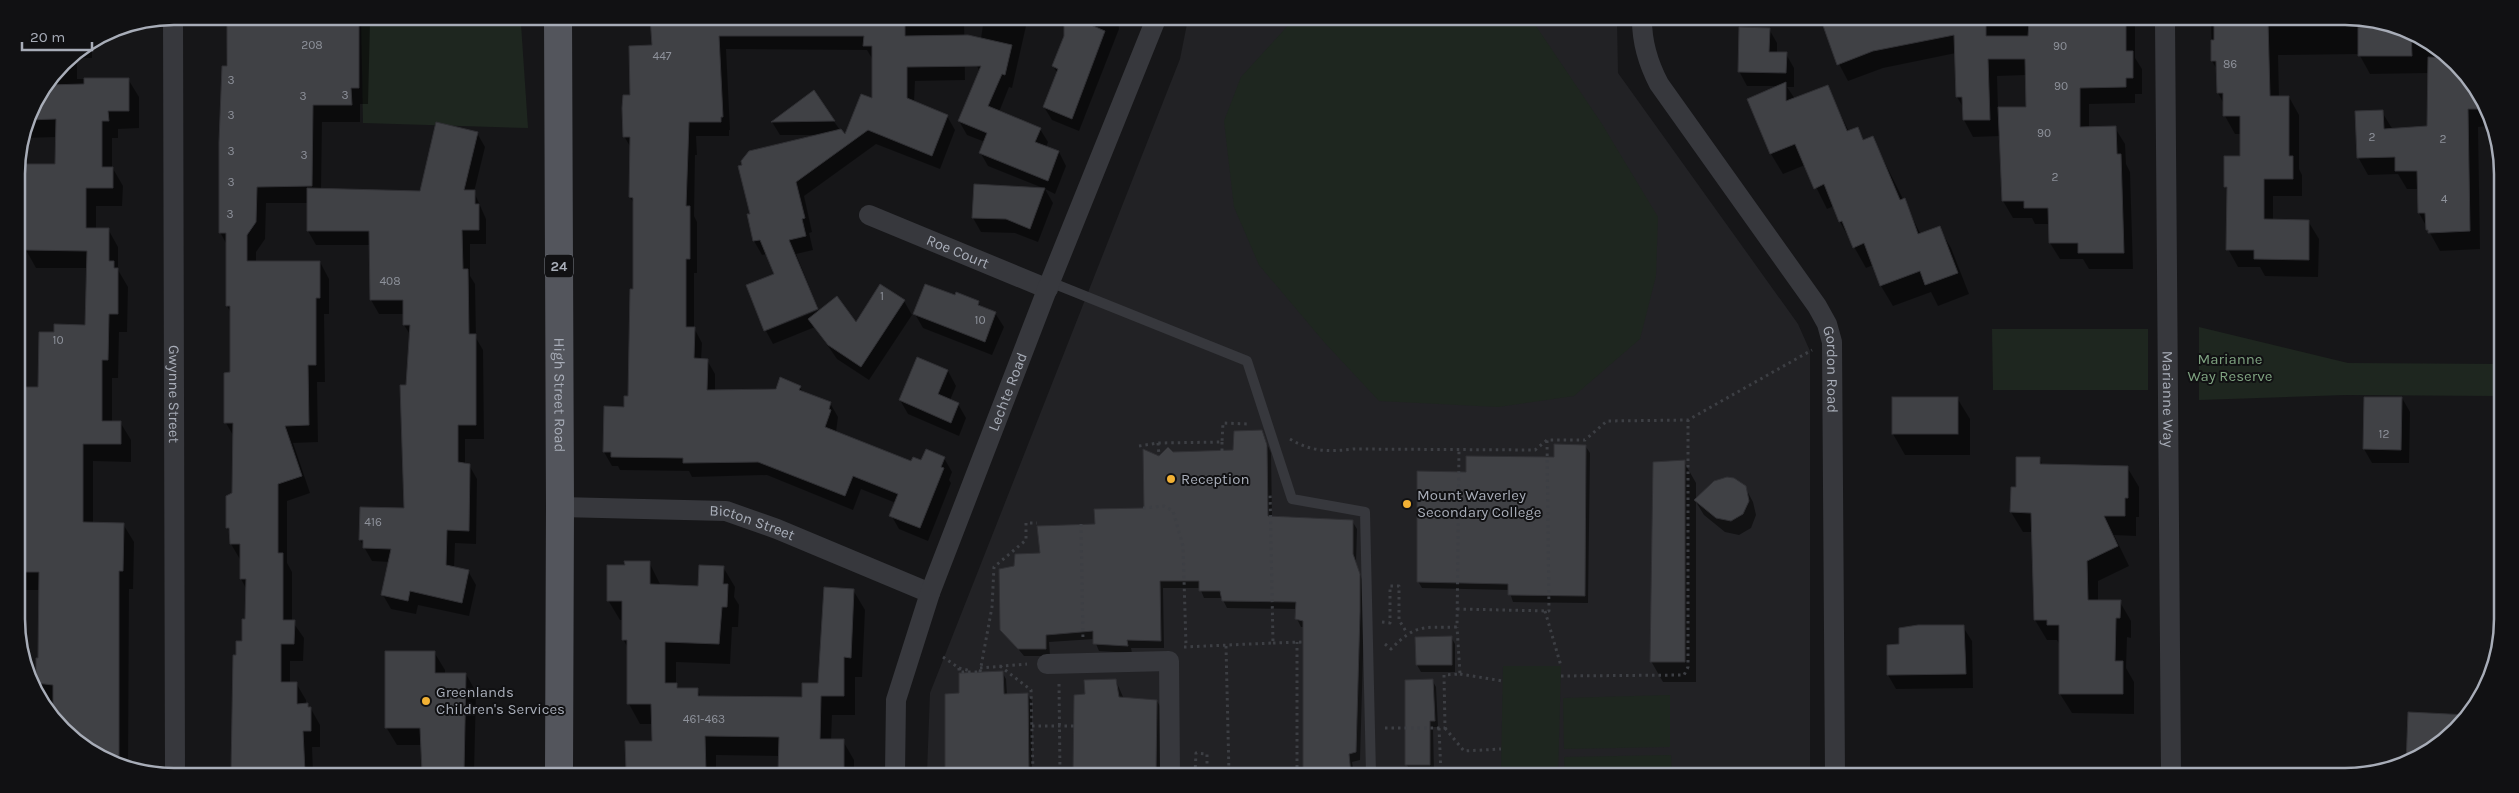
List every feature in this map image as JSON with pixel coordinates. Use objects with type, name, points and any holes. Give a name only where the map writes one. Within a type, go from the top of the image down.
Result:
[{"type":"main road","name":"High Street Road","points":[[558,25],[559,768]]},
{"type":"street","name":"Gwynne Street","points":[[174,25],[175,768]]},
{"type":"street","name":"Lechte Road","points":[[895,768],[896,700],[930,592],[1049,285],[1154,25]]},
{"type":"street","name":"Gordon Road","points":[[1642,25],[1644,48],[1650,66],[1660,84],[1817,306],[1827,324],[1832,342],[1835,768]]},
{"type":"street","name":"Marianne Way","points":[[2165,25],[2171,768]]},
{"type":"street","name":"Roe Court","points":[[869,215],[1049,285]]},
{"type":"street","name":"Bicton Street","points":[[560,507],[726,511],[777,529],[930,592]]},
{"type":"street","points":[[1053,663],[1169,661],[1170,768]]},
{"type":"lane","points":[[1049,285],[1247,361],[1292,499],[1365,512],[1371,768]]},
{"type":"path","points":[[1268,426],[1301,446],[1325,452],[1353,449],[1535,450],[1547,440],[1585,440],[1607,421],[1688,420],[1816,347]]},
{"type":"path","points":[[1561,676],[1684,675],[1688,667],[1688,420]]},
{"type":"path","points":[[1222,451],[1223,423],[1257,424]]},
{"type":"path","points":[[1457,609],[1549,611],[1547,440]]},
{"type":"path","points":[[1138,446],[1158,443],[1222,442]]},
{"type":"path","points":[[1158,443],[1159,456]]},
{"type":"path","points":[[1459,450],[1457,627],[1460,674]]},
{"type":"path","points":[[1143,508],[1164,506],[1173,511],[1184,546],[1186,646],[1303,642]]},
{"type":"path","points":[[980,670],[992,607],[994,568],[1026,540],[1026,523],[1037,522]]},
{"type":"path","points":[[1081,524],[1083,662]]},
{"type":"path","points":[[1272,533],[1273,643]]},
{"type":"path","points":[[1376,622],[1390,623],[1390,586],[1399,586],[1399,620],[1408,633]]},
{"type":"path","points":[[1545,611],[1560,666]]},
{"type":"path","points":[[1384,643],[1391,649],[1408,633],[1421,628],[1457,627]]},
{"type":"path","points":[[1297,768],[1298,642]]},
{"type":"path","points":[[1226,646],[1229,768]]},
{"type":"path","points":[[943,657],[959,668],[959,672],[1013,665]]},
{"type":"path","points":[[1053,663],[1060,768]]},
{"type":"path","points":[[1000,666],[1032,690],[1033,768]]},
{"type":"path","points":[[1501,749],[1464,751],[1445,728],[1444,675],[1460,674],[1503,681]]},
{"type":"path","points":[[1032,726],[1074,726]]},
{"type":"path","points":[[1383,728],[1445,728]]},
{"type":"path","points":[[1439,728],[1441,768]]},
{"type":"path","points":[[1195,768],[1196,753],[1207,754],[1207,768]]},
{"type":"shaded area","name":"Mount Waverley Secondary College","points":[[1187,25],[1617,25],[1618,73],[1798,324],[1810,351],[1810,768],[927,768],[930,693],[1180,59]]},
{"type":"green space","points":[[361,25],[521,25],[528,128],[363,123]]},
{"type":"green space","points":[[1289,25],[1536,26],[1602,124],[1658,217],[1656,276],[1640,339],[1574,396],[1498,407],[1379,401],[1324,342],[1259,265],[1234,207],[1224,121],[1241,77]]},
{"type":"green space","name":"Marianne Way Reserve","points":[[2199,327],[2348,363],[2494,364],[2494,396],[2345,395],[2199,400]]},
{"type":"green space","points":[[1992,329],[2148,329],[2148,390],[1993,390]]},
{"type":"green space","points":[[1503,666],[1561,666],[1558,768],[1501,768]]},
{"type":"green space","points":[[1670,695],[1670,747],[1564,749],[1563,698]]},
{"type":"green space","points":[[1671,755],[1672,768],[1565,768],[1564,757]]},
{"type":"building","points":[[227,25],[359,25],[359,88],[351,88],[352,105],[313,105],[312,186],[257,187],[256,222],[247,235],[247,261],[320,261],[320,298],[316,298],[316,365],[308,365],[309,425],[285,426],[302,476],[278,484],[278,553],[283,553],[283,620],[295,620],[294,644],[281,644],[281,682],[297,682],[297,704],[308,703],[308,707],[311,707],[311,731],[303,731],[305,768],[231,768],[233,655],[236,655],[236,641],[242,641],[242,619],[245,619],[246,579],[240,579],[240,544],[230,544],[229,528],[226,528],[226,496],[232,493],[233,423],[224,423],[224,373],[230,372],[230,306],[226,306],[226,233],[219,233],[219,142],[222,66],[227,66]]},
{"type":"building","points":[[651,25],[905,25],[905,36],[968,35],[1012,45],[1005,75],[1002,74],[988,106],[1041,128],[1035,142],[1059,151],[1048,181],[979,153],[987,133],[958,121],[981,66],[907,67],[907,98],[948,115],[932,156],[868,130],[796,182],[805,218],[802,219],[806,236],[789,240],[818,309],[764,331],[746,285],[774,274],[760,240],[753,241],[747,214],[750,214],[738,166],[742,165],[741,161],[749,151],[841,129],[845,134],[861,94],[872,98],[872,46],[863,46],[864,36],[719,36],[723,117],[721,117],[721,122],[689,122],[686,206],[690,206],[690,259],[686,259],[686,327],[695,327],[694,358],[708,359],[707,390],[776,389],[780,377],[801,386],[799,390],[831,402],[829,409],[831,410],[825,427],[911,461],[913,457],[921,460],[926,449],[945,457],[941,467],[944,468],[920,528],[889,516],[898,494],[853,476],[845,496],[758,462],[683,463],[683,458],[611,457],[611,452],[603,452],[604,406],[624,407],[624,396],[628,396],[630,289],[633,289],[633,198],[629,197],[630,137],[623,137],[623,95],[630,95],[629,46],[652,45]]},
{"type":"building","points":[[1064,25],[1091,25],[1105,31],[1072,119],[1043,107],[1058,69],[1052,66],[1064,36]]},
{"type":"building","points":[[1823,25],[1986,25],[1986,36],[2028,36],[2029,25],[2126,25],[2126,51],[2133,51],[2133,78],[2126,78],[2126,87],[2080,88],[2080,127],[2116,126],[2117,154],[2121,154],[2124,253],[2078,253],[2078,243],[2049,243],[2048,208],[2024,208],[2024,201],[2002,201],[1998,107],[2026,107],[2025,59],[1988,59],[1990,120],[1963,120],[1962,97],[1956,97],[1954,35],[1873,51],[1837,65]]},
{"type":"building","points":[[2214,25],[2268,25],[2270,96],[2289,96],[2289,156],[2293,156],[2293,179],[2264,179],[2264,219],[2309,220],[2309,260],[2254,259],[2254,250],[2226,250],[2227,187],[2224,187],[2224,156],[2240,156],[2240,116],[2223,116],[2223,93],[2217,93],[2216,61],[2211,61],[2211,40],[2214,40]]},
{"type":"building","points":[[2358,26],[2384,30],[2411,41],[2412,56],[2358,56]]},
{"type":"building","points":[[1739,27],[1770,28],[1769,52],[1787,52],[1786,73],[1738,72]]},
{"type":"building","points":[[2428,57],[2438,57],[2457,76],[2469,91],[2479,109],[2468,109],[2470,231],[2428,233],[2428,230],[2426,230],[2425,213],[2418,213],[2417,171],[2395,171],[2395,157],[2357,158],[2355,111],[2383,110],[2384,129],[2427,126]]},
{"type":"building","points":[[84,78],[129,78],[129,111],[108,111],[109,121],[102,121],[102,167],[113,167],[113,188],[86,188],[86,228],[109,228],[109,261],[114,261],[114,268],[118,268],[118,314],[109,314],[108,360],[102,360],[102,421],[121,421],[121,444],[83,444],[83,522],[124,523],[123,571],[119,571],[119,758],[99,748],[69,724],[53,706],[53,685],[40,683],[36,676],[39,572],[25,572],[25,387],[38,387],[39,332],[54,332],[54,324],[85,325],[87,251],[25,250],[25,164],[55,164],[56,119],[35,120],[36,117],[55,85],[84,84]]},
{"type":"building","points":[[1786,82],[1786,101],[1828,85],[1847,131],[1858,127],[1863,140],[1873,136],[1900,200],[1905,198],[1918,234],[1940,226],[1958,273],[1925,285],[1920,271],[1880,286],[1864,243],[1853,248],[1842,221],[1839,222],[1824,184],[1814,189],[1795,144],[1770,154],[1747,99]]},
{"type":"building","points":[[814,90],[835,121],[771,122]]},
{"type":"building","points":[[436,122],[478,132],[464,190],[475,190],[475,204],[479,204],[479,230],[462,230],[463,269],[468,269],[469,334],[476,334],[476,425],[458,425],[458,462],[470,464],[469,531],[447,530],[446,565],[469,570],[462,603],[410,591],[408,601],[381,595],[391,549],[363,548],[363,540],[359,540],[360,507],[404,508],[400,385],[406,385],[410,325],[403,325],[403,300],[370,300],[369,231],[307,231],[307,188],[420,191]]},
{"type":"building","points":[[974,184],[1045,188],[1030,229],[1006,219],[972,218]]},
{"type":"building","points":[[880,284],[905,300],[861,367],[828,345],[808,319],[837,296],[856,322]]},
{"type":"building","points":[[925,284],[955,295],[956,292],[979,301],[978,305],[996,312],[985,342],[913,314]]},
{"type":"building","points":[[917,357],[948,370],[938,394],[959,403],[951,423],[899,400]]},
{"type":"building","points":[[1892,397],[1958,397],[1958,434],[1892,434]]},
{"type":"building","points":[[2364,397],[2402,397],[2401,450],[2363,449]]},
{"type":"building","points":[[1262,430],[1267,445],[1268,516],[1353,520],[1353,554],[1360,574],[1360,612],[1356,752],[1349,754],[1350,768],[1303,768],[1303,621],[1295,619],[1296,602],[1222,601],[1220,591],[1199,591],[1199,581],[1160,581],[1161,641],[1127,640],[1128,646],[1093,644],[1093,631],[1046,635],[1046,649],[1018,649],[1000,630],[999,569],[1014,566],[1015,554],[1040,553],[1037,526],[1095,524],[1094,509],[1144,508],[1143,449],[1159,456],[1168,447],[1173,452],[1233,450],[1234,431]]},
{"type":"building","points":[[1554,444],[1586,445],[1585,596],[1508,595],[1508,584],[1417,582],[1417,471],[1466,472],[1466,456],[1554,457]]},
{"type":"building","points":[[2016,457],[2040,457],[2040,464],[2128,466],[2128,498],[2125,498],[2125,516],[2104,516],[2118,546],[2087,561],[2088,600],[2121,600],[2120,618],[2116,618],[2115,661],[2123,661],[2123,694],[2059,694],[2059,625],[2047,625],[2047,620],[2034,620],[2031,513],[2010,512],[2011,487],[2016,487]]},
{"type":"building","points":[[1685,460],[1685,662],[1650,662],[1653,462]]},
{"type":"building","points":[[1727,477],[1734,478],[1746,486],[1749,501],[1743,514],[1731,521],[1716,518],[1694,500],[1714,481]]},
{"type":"building","points":[[624,561],[650,561],[650,584],[698,586],[699,565],[724,566],[723,584],[728,584],[727,607],[722,607],[719,644],[665,642],[665,683],[677,683],[677,688],[698,688],[698,696],[802,697],[802,683],[818,683],[824,587],[854,589],[851,658],[844,657],[844,696],[821,696],[820,739],[844,739],[844,768],[778,768],[779,737],[705,736],[706,768],[626,768],[625,741],[652,741],[651,704],[627,704],[627,640],[622,640],[622,601],[607,601],[607,565],[625,565]]},
{"type":"building","points":[[1918,625],[1964,625],[1966,674],[1887,675],[1887,645],[1899,644],[1899,628]]},
{"type":"building","points":[[1452,636],[1452,665],[1416,665],[1415,637]]},
{"type":"building","name":"Greenlands Children's Services","points":[[385,651],[435,651],[435,673],[466,673],[464,768],[422,768],[420,728],[385,728]]},
{"type":"building","points":[[1003,671],[1004,694],[1028,693],[1029,768],[945,768],[945,694],[959,693],[959,673]]},
{"type":"building","points":[[1116,679],[1119,697],[1157,700],[1156,768],[1073,768],[1074,695],[1085,694],[1084,680]]},
{"type":"building","points":[[1433,679],[1435,721],[1430,721],[1430,765],[1405,765],[1405,680]]},
{"type":"building","points":[[2408,712],[2459,715],[2436,737],[2406,755]]},
{"type":"place","name":"Reception","points":[[1171,479]]},
{"type":"place","name":"Mount Waverley Secondary College","points":[[1407,504]]},
{"type":"place","name":"Greenlands Children's Services","points":[[426,701]]}]
